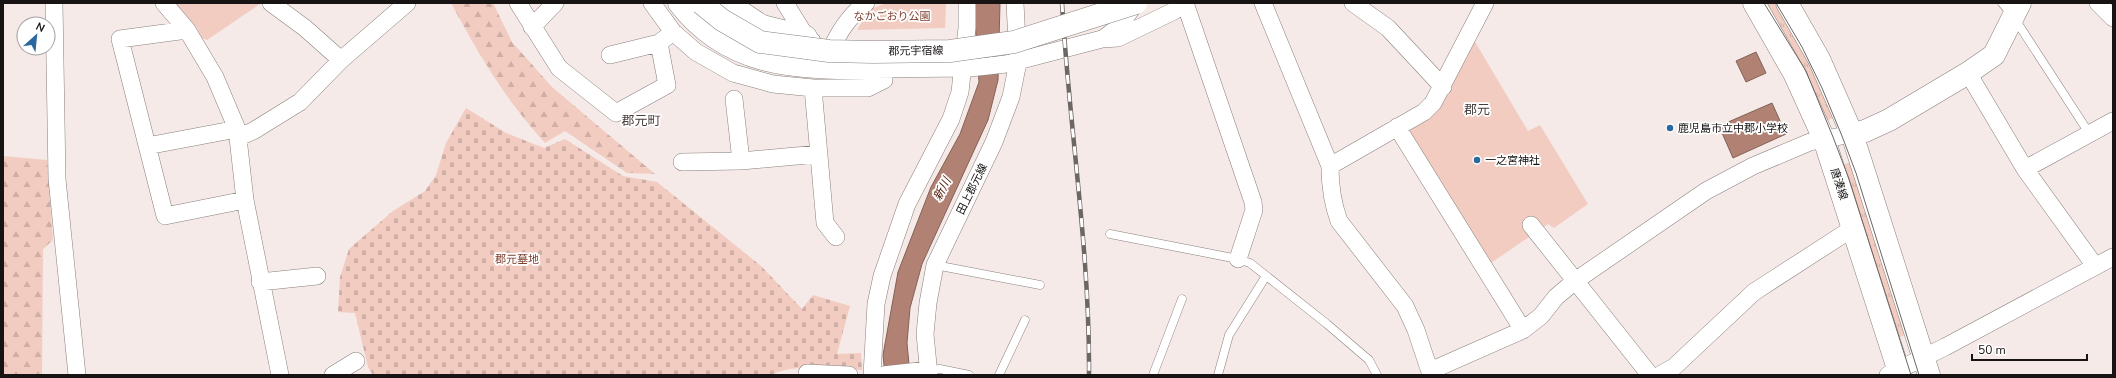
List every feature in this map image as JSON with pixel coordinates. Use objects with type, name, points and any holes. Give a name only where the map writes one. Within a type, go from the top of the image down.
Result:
[{"type":"street","points":[[54,3],[57,179],[77,375]]},
{"type":"street","points":[[164,3],[187,30],[215,77],[238,133],[245,200],[260,282],[280,375]]},
{"type":"street","points":[[271,3],[305,28],[341,60]]},
{"type":"street","points":[[147,146],[254,131],[300,102],[341,60],[407,3]]},
{"type":"street","points":[[518,3],[559,68],[616,112],[667,85],[659,43]]},
{"type":"street","points":[[532,27],[555,3]]},
{"type":"street","points":[[652,3],[673,32],[696,52],[733,73],[773,84],[813,88],[868,88],[884,80],[879,69]]},
{"type":"street","points":[[679,3],[697,24],[720,41],[762,60],[794,66],[879,69],[967,68],[1012,63],[1102,39],[1118,38],[1174,11],[1184,3]]},
{"type":"street","name":"郡元宇宿線","points":[[701,3],[722,20],[760,42],[821,50],[873,52],[950,51],[1014,42],[1135,3]]},
{"type":"street","points":[[727,3],[762,26],[806,37],[830,52],[857,65],[879,69]]},
{"type":"street","points":[[784,3],[806,37]]},
{"type":"street","points":[[872,375],[876,304],[882,276],[907,204],[951,119],[967,68],[967,3]]},
{"type":"street","name":"田上郡元線","points":[[928,373],[925,334],[928,303],[935,266],[994,142],[1011,97],[1015,3]]},
{"type":"street","points":[[1102,39],[1120,26],[1135,3]]},
{"type":"street","points":[[1140,3],[1142,10],[1150,12],[1184,3]]},
{"type":"street","points":[[1184,3],[1253,202],[1254,210],[1238,259]]},
{"type":"street","points":[[1263,3],[1330,166],[1333,205],[1339,221],[1405,306],[1416,330],[1431,373],[1524,330],[1541,316],[1556,297],[1575,281],[1706,191],[1753,166],[1810,142],[1865,131],[1889,120],[1968,73],[1994,55],[2012,7]]},
{"type":"street","points":[[1353,3],[1388,28],[1443,87]]},
{"type":"street","points":[[1330,166],[1424,112],[1433,103],[1443,87],[1485,3]]},
{"type":"street","name":"唐湊線","points":[[1754,3],[1794,73],[1824,139],[1853,228],[1896,373]]},
{"type":"street","points":[[1787,3],[1819,58],[1852,134],[1926,366]]},
{"type":"street","points":[[2098,3],[2113,18]]},
{"type":"street","points":[[830,52],[837,36],[860,5]]},
{"type":"street","points":[[187,30],[120,38],[165,216],[245,200]]},
{"type":"street","points":[[610,55],[659,43],[673,32]]},
{"type":"street","points":[[1968,73],[2025,169],[2095,266]]},
{"type":"street","points":[[813,88],[825,223],[836,237]]},
{"type":"street","points":[[734,99],[741,161]]},
{"type":"street","points":[[2025,169],[2113,121]]},
{"type":"street","points":[[1397,127],[1524,330]]},
{"type":"street","points":[[682,162],[741,161],[818,154]]},
{"type":"street","points":[[1530,225],[1650,375]]},
{"type":"street","points":[[1660,375],[1674,367],[1754,292],[1853,228]]},
{"type":"street","points":[[1896,373],[1926,366],[1945,347],[2113,257]]},
{"type":"street","points":[[260,282],[317,276]]},
{"type":"street","points":[[334,375],[356,361]]},
{"type":"street","points":[[807,373],[849,375]]},
{"type":"street","points":[[883,375],[928,373]]},
{"type":"lane","points":[[2012,7],[2089,133]]},
{"type":"lane","points":[[1110,234],[1238,259],[1250,263],[1327,324],[1369,360],[1377,375]]},
{"type":"lane","points":[[935,266],[1040,285]]},
{"type":"lane","points":[[1218,375],[1229,335],[1266,276]]},
{"type":"lane","points":[[1153,375],[1182,299]]},
{"type":"lane","points":[[998,375],[1025,320]]},
{"type":"lane","points":[[928,373],[940,368],[969,375]]},
{"type":"green space","points":[[175,3],[260,4],[207,40],[202,38],[197,28]]},
{"type":"green space","points":[[451,3],[493,3],[512,42],[552,87],[655,174],[627,173],[565,131],[545,143],[505,93]]},
{"type":"green space","name":"なかごおり公園","points":[[886,3],[946,3],[945,28],[857,30],[869,10]]},
{"type":"green space","points":[[1761,3],[1780,3],[1838,116],[1823,122]]},
{"type":"green space","points":[[1474,40],[1528,131],[1540,125],[1588,204],[1554,228],[1548,224],[1488,265],[1404,136]]},
{"type":"green space","name":"郡元墓地","points":[[466,108],[506,133],[544,148],[565,139],[623,176],[657,182],[761,266],[802,309],[813,295],[850,306],[837,354],[861,353],[862,370],[803,368],[781,371],[772,375],[373,375],[368,367],[355,313],[338,312],[340,277],[349,249],[393,211],[425,191],[436,175],[446,143]]},
{"type":"green space","points":[[3,156],[47,160],[53,240],[43,249],[42,375],[3,375]]},
{"type":"green space","points":[[1854,161],[1910,333],[1895,339],[1839,166]]},
{"type":"water","name":"新川","points":[[974,3],[1000,3],[998,80],[988,120],[922,264],[910,308],[907,343],[910,375],[885,375],[883,355],[898,272],[931,187],[960,134],[979,82]]},
{"type":"water","points":[[1756,52],[1766,73],[1746,82],[1736,61]]},
{"type":"water","points":[[1772,103],[1786,134],[1733,158],[1719,126]]},
{"type":"tram line","points":[[1764,3],[1806,71],[1833,137],[1849,179],[1911,375]]},
{"type":"tram line","points":[[1776,3],[1802,47],[1822,88],[1842,136],[1856,173],[1919,375]]},
{"type":"railway","points":[[1062,3],[1083,235],[1089,375]]},
{"type":"place","name":"鹿児島市立中郡小学校","points":[[1670,128]]},
{"type":"place","name":"一之宮神社","points":[[1477,160]]},
{"type":"district","name":"郡元","points":[[1477,110]]},
{"type":"district","name":"郡元町","points":[[641,121]]}]
